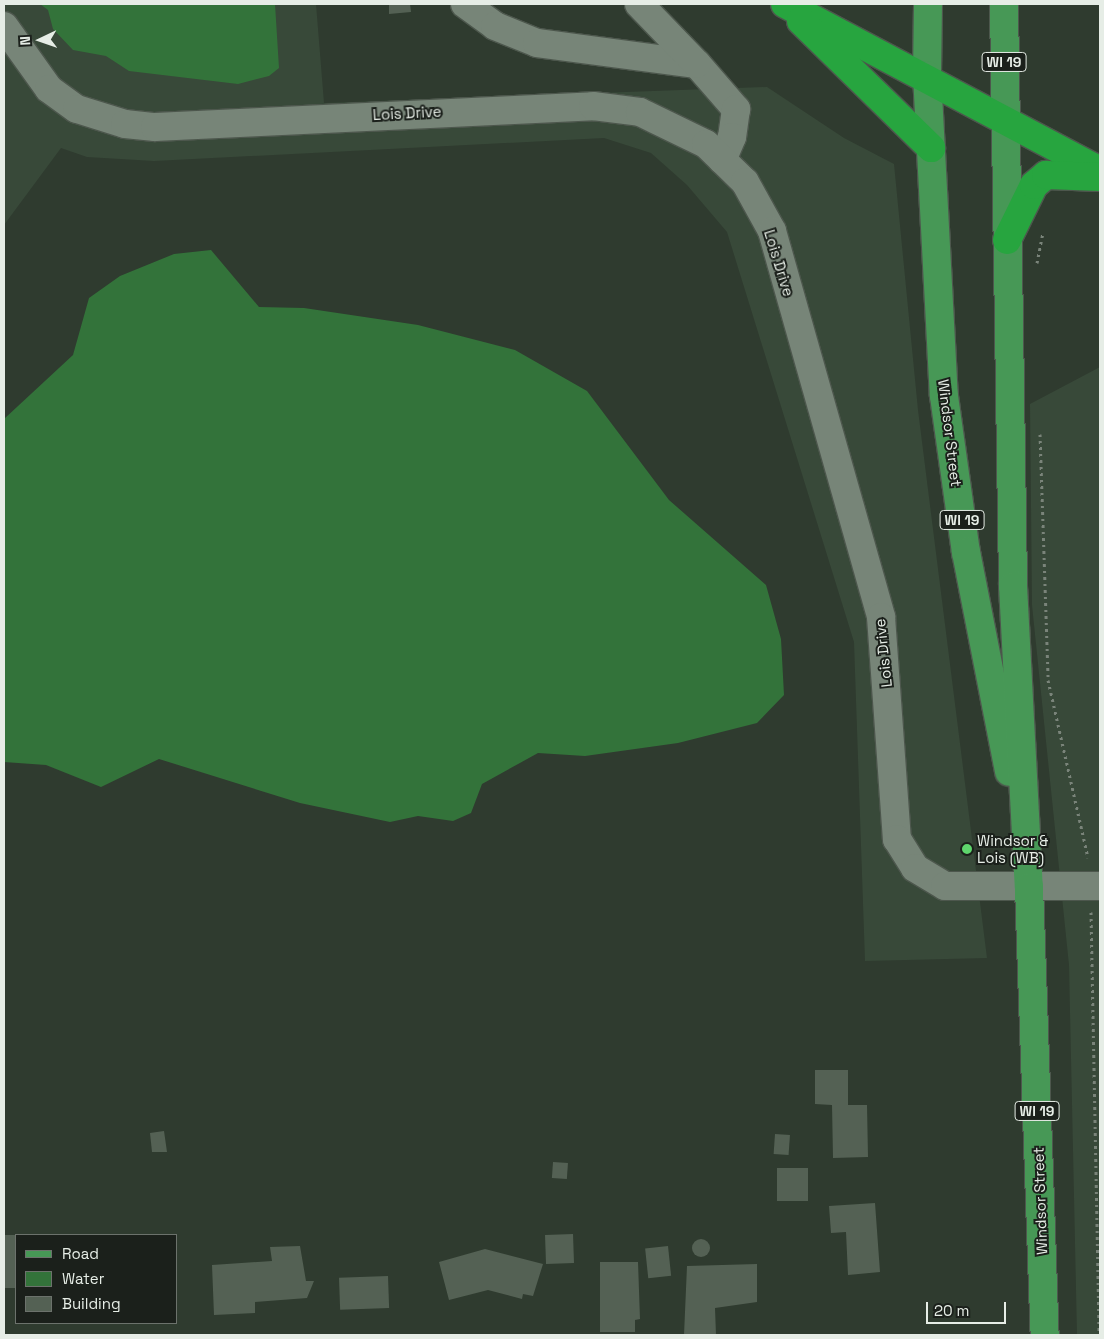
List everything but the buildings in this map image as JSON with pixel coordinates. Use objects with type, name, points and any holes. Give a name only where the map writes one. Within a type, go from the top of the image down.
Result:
[{"type":"highway","points":[[784,4],[927,75],[1004,120],[1100,170]]},
{"type":"highway","points":[[784,4],[930,148]]},
{"type":"highway","points":[[1007,240],[1034,185],[1046,175],[1100,177]]},
{"type":"main road","name":"Windsor Street","points":[[928,4],[927,75],[944,396],[966,552],[1029,887]]},
{"type":"main road","name":"Windsor Street","points":[[1004,4],[1004,120],[1013,586],[1029,887],[1045,1335]]},
{"type":"street","points":[[465,4],[495,26],[537,43],[697,64]]},
{"type":"street","points":[[639,4],[697,64],[736,109],[732,137],[722,160]]},
{"type":"street","name":"Lois Drive","points":[[4,26],[49,89],[77,109],[125,124],[155,128],[593,106],[640,112],[706,144],[745,182],[772,231],[881,617],[897,840],[915,868],[945,886],[1095,886]]},
{"type":"path","points":[[1035,273],[1044,224]]},
{"type":"path","points":[[1040,429],[1048,680],[1095,886],[1099,1335]]},
{"type":"shaded area","points":[[4,4],[316,4],[324,103],[767,87],[844,138],[894,164],[918,410],[987,958],[865,961],[854,642],[727,232],[687,185],[651,153],[604,138],[154,161],[87,157],[61,148],[4,225]]},
{"type":"shaded area","points":[[1100,367],[1100,1335],[1077,1335],[1069,965],[1032,605],[1030,404]]},
{"type":"water","points":[[40,4],[275,4],[279,68],[269,76],[238,84],[129,71],[106,56],[73,50],[53,29],[48,10]]},
{"type":"water","points":[[211,250],[259,307],[304,308],[418,325],[515,350],[587,391],[669,500],[766,585],[781,639],[784,695],[757,723],[678,743],[585,756],[538,753],[482,784],[471,813],[453,821],[418,816],[390,822],[300,803],[159,759],[101,787],[46,765],[4,762],[4,419],[73,355],[89,298],[120,276],[174,254]]},
{"type":"place","name":"Windsor & Lois (WB)","points":[[967,849]]}]
